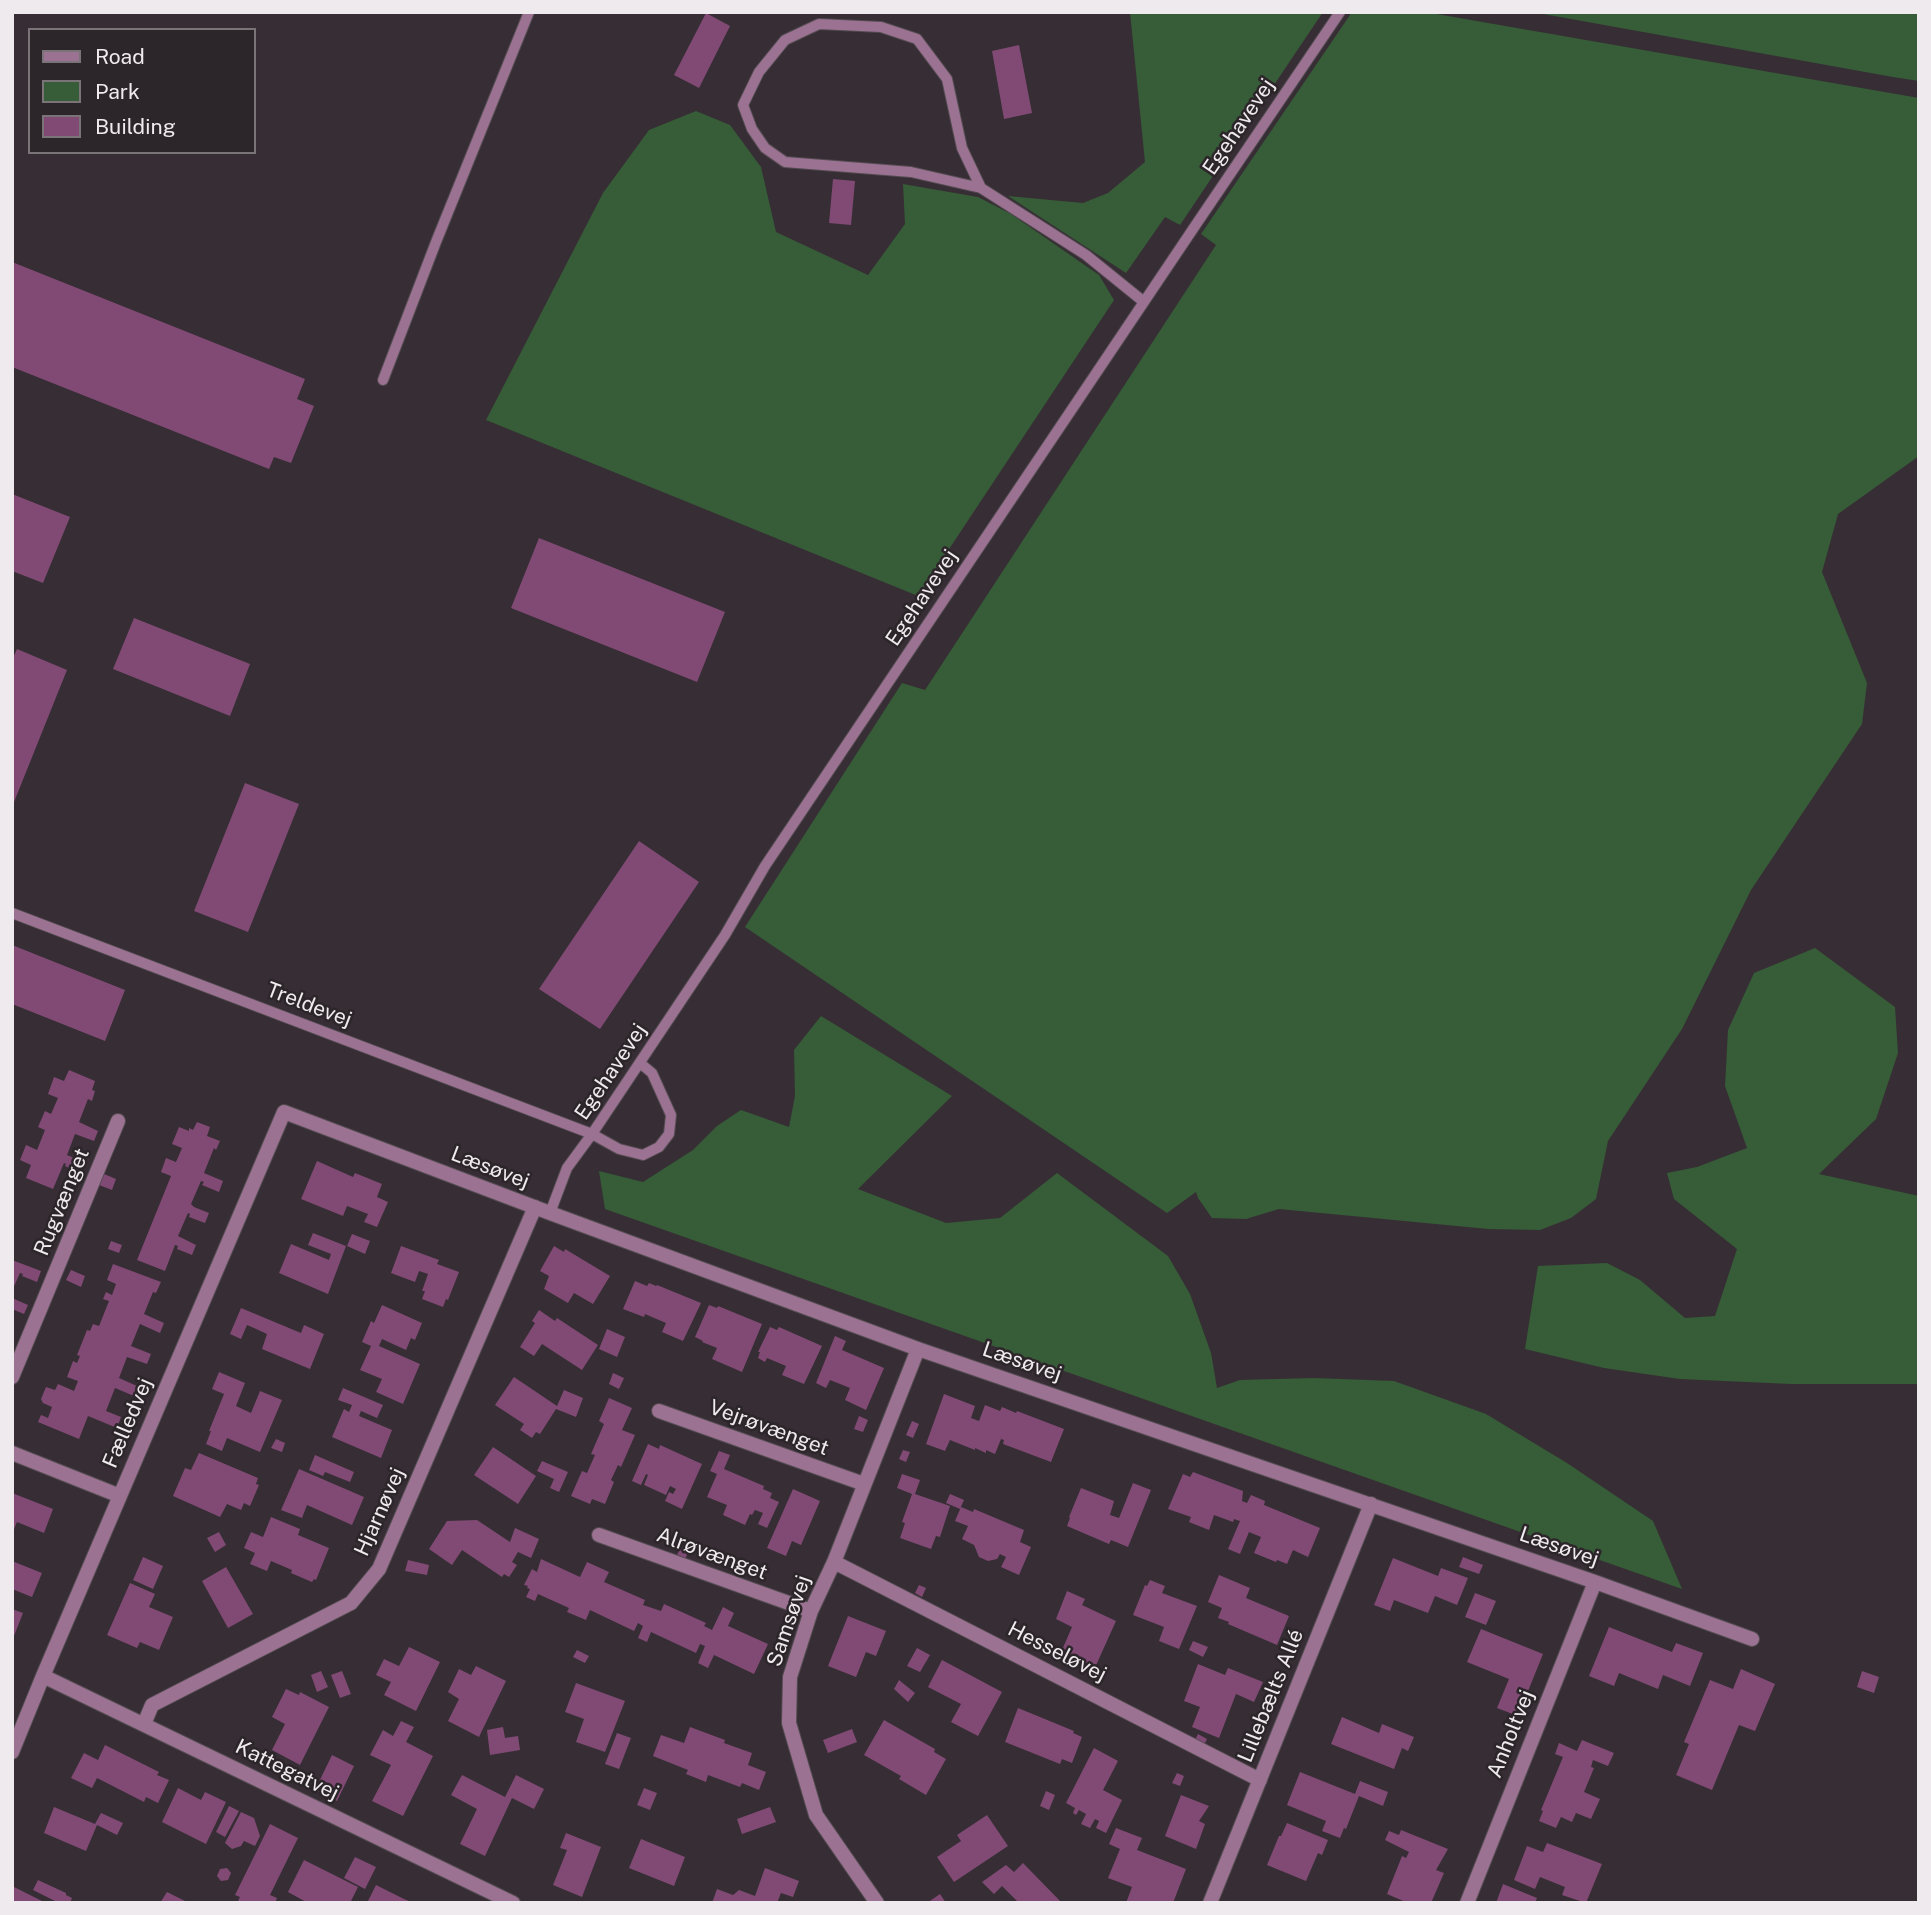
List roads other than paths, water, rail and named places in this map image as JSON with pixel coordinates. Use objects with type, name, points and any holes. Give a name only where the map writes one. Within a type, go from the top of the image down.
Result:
[{"type":"street","name":"Læsøvej","points":[[284,1112],[918,1349],[1371,1504],[1752,1639]]},
{"type":"street","name":"Fælledvej","points":[[12,1752],[284,1112]]},
{"type":"street","name":"Rugvænget","points":[[12,1377],[118,1121]]},
{"type":"street","name":"Hjarnøvej","points":[[144,1724],[152,1705],[352,1603],[379,1569],[534,1207]]},
{"type":"street","name":"Samsøvej","points":[[877,1903],[816,1815],[789,1723],[790,1677],[811,1611],[834,1562],[918,1349]]},
{"type":"street","name":"Vejrøvænget","points":[[659,1411],[864,1484]]},
{"type":"street","points":[[12,1453],[120,1496]]},
{"type":"street","name":"Lillebælts Allé","points":[[1210,1903],[1371,1504]]},
{"type":"street","name":"Alrøvænget","points":[[599,1535],[811,1611]]},
{"type":"street","name":"Hesseløvej","points":[[834,1562],[1260,1780]]},
{"type":"street","name":"Anholtvej","points":[[1467,1903],[1595,1582]]},
{"type":"street","name":"Kattegatvej","points":[[43,1676],[513,1903]]},
{"type":"lane","points":[[383,380],[529,12]]},
{"type":"lane","name":"Egehavevej","points":[[550,1213],[567,1168],[593,1134],[725,935],[765,866],[1340,12]]},
{"type":"lane","points":[[981,188],[962,148],[947,79],[917,39],[881,27],[819,24],[785,40],[760,72],[744,105],[751,128],[765,148],[785,162],[911,172],[981,188],[1086,255],[1144,302]]},
{"type":"lane","name":"Treldevej","points":[[12,913],[593,1134],[619,1149],[643,1155],[659,1147],[669,1134],[671,1115],[652,1073],[640,1063]]}]
